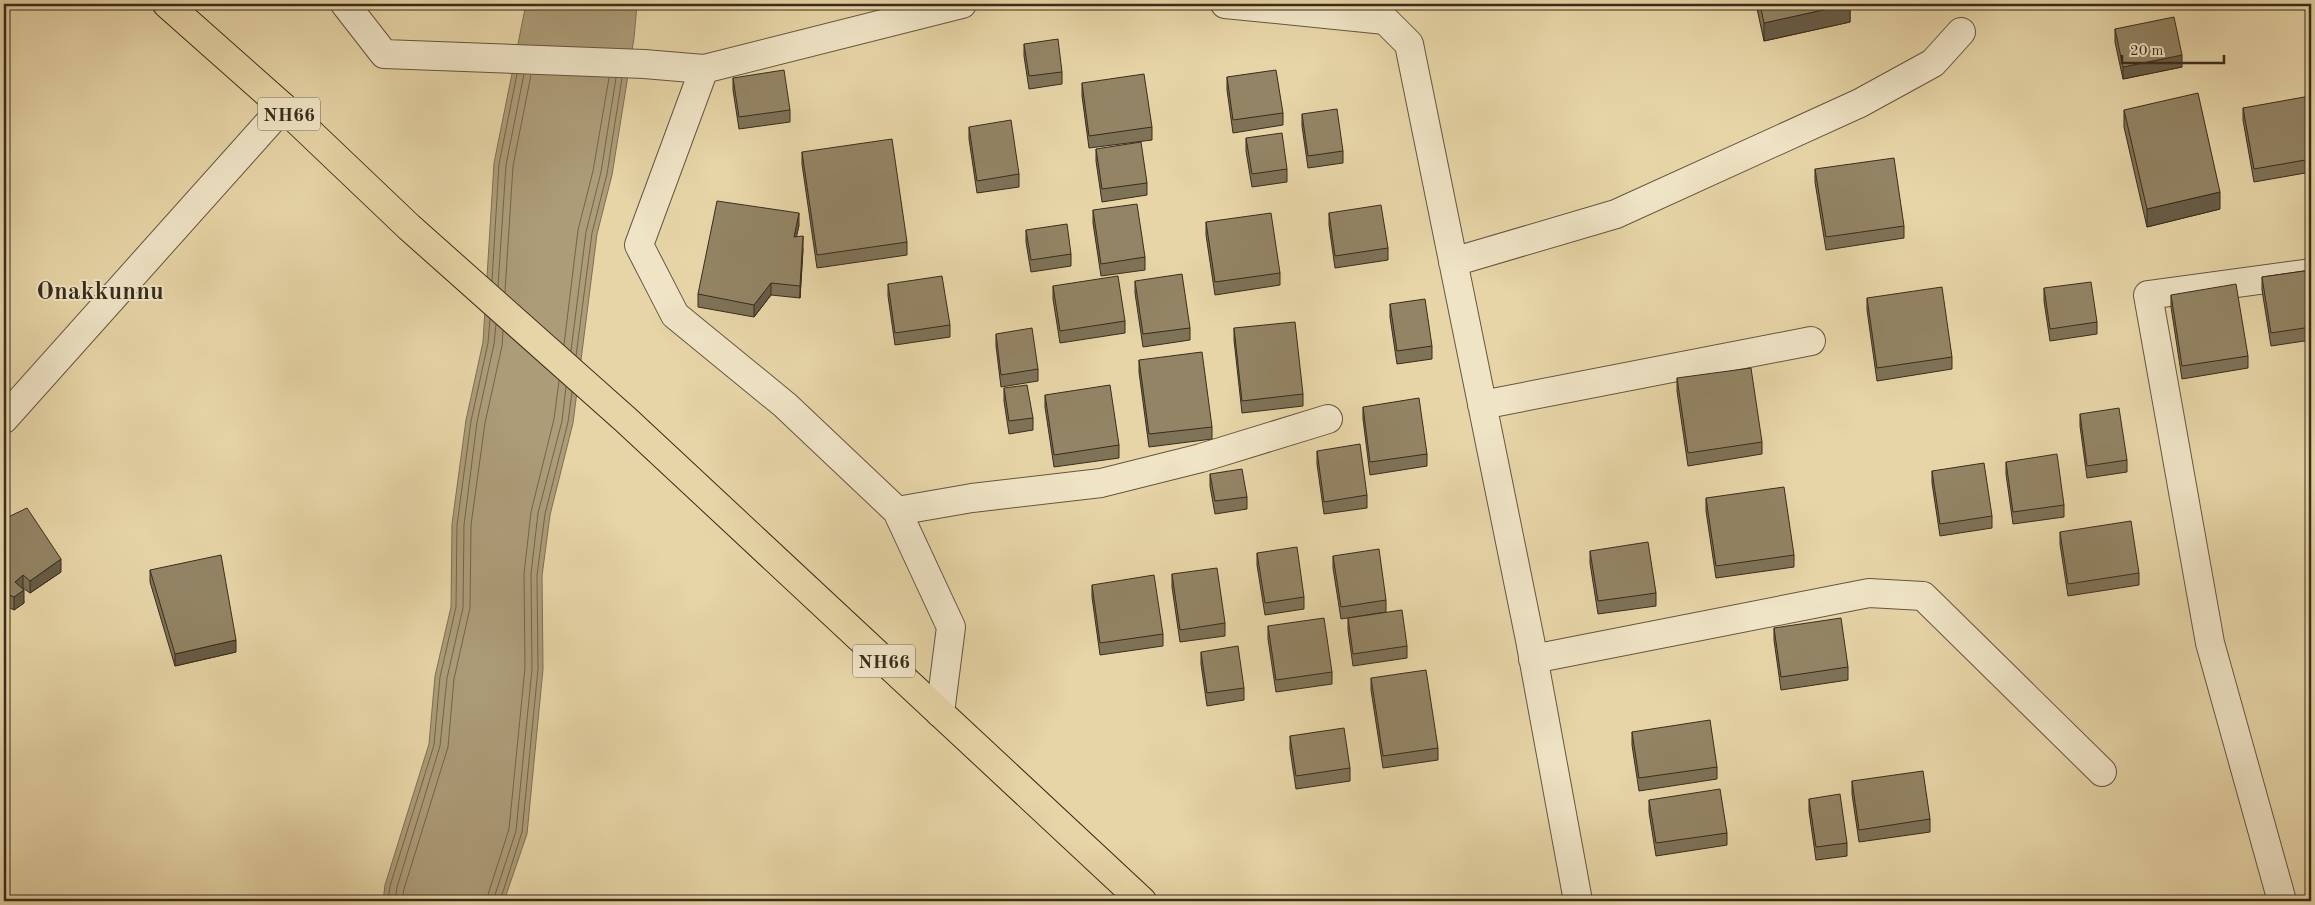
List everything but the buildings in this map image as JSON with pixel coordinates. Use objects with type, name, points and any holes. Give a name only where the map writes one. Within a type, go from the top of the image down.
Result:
[{"type":"highway","name":"NH66","points":[[167,4],[283,107],[409,226],[626,420],[1142,901]]},
{"type":"street","points":[[345,4],[384,54],[644,64],[704,69],[962,4]]},
{"type":"street","points":[[1225,4],[1279,6],[1385,20],[1409,44],[1533,659],[1578,901]]},
{"type":"street","points":[[1453,262],[1616,214],[1860,102],[1934,63],[1961,32]]},
{"type":"street","points":[[704,69],[638,244],[675,316],[785,405],[897,511],[951,628],[940,713]]},
{"type":"street","points":[[4,419],[283,107]]},
{"type":"street","points":[[2282,901],[2210,643],[2148,295],[2311,273]]},
{"type":"street","points":[[1482,405],[1811,341]]},
{"type":"street","points":[[897,511],[972,498],[1101,483],[1202,458],[1328,419]]},
{"type":"street","points":[[1533,659],[1869,593],[1923,596],[2102,772]]},
{"type":"water","points":[[526,4],[637,4],[634,38],[612,175],[597,234],[573,423],[550,515],[542,576],[543,669],[527,834],[504,901],[383,901],[385,885],[429,744],[435,676],[451,607],[452,524],[466,420],[483,342],[494,163]]},
{"type":"district","name":"Onakkunnu","points":[[100,290]]}]
